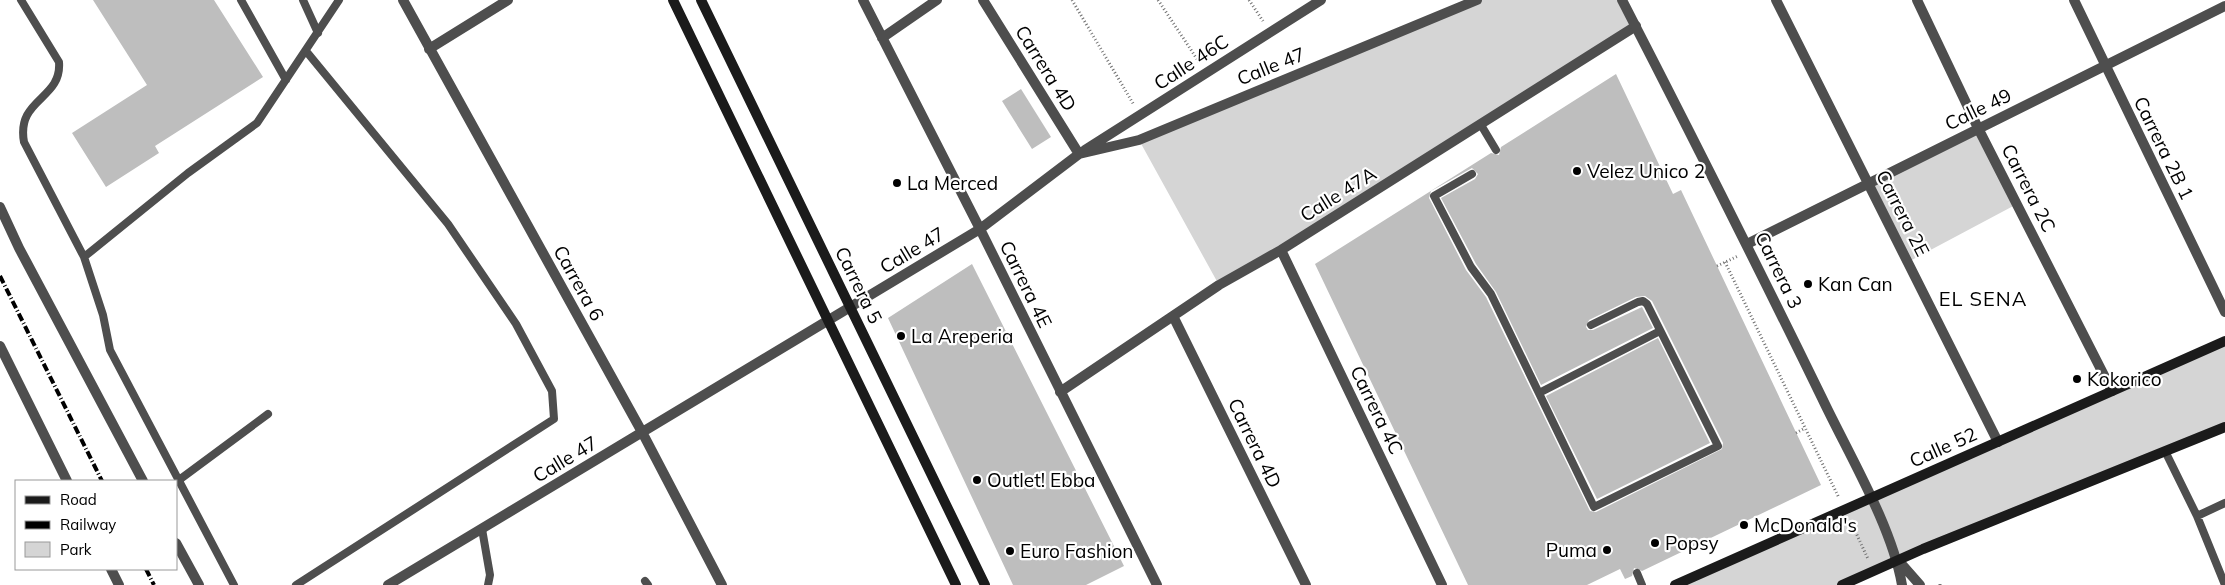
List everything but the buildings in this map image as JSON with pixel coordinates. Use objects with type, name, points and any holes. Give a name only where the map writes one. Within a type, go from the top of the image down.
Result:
[{"type":"main road","points":[[673,0],[956,585]]},
{"type":"main road","name":"Carrera 5","points":[[701,0],[985,585]]},
{"type":"main road","name":"Calle 52","points":[[1675,585],[2225,341]]},
{"type":"main road","points":[[1842,585],[1897,559],[2225,427]]},
{"type":"street","name":"Carrera 6","points":[[403,0],[642,432],[722,585]]},
{"type":"street","points":[[429,49],[508,0]]},
{"type":"street","name":"Carrera 4E","points":[[862,0],[980,229],[1157,585]]},
{"type":"street","points":[[882,38],[936,0]]},
{"type":"street","name":"Carrera 4D","points":[[984,0],[1079,154]]},
{"type":"street","name":"Calle 46C","points":[[1079,154],[1321,0]]},
{"type":"street","name":"Calle 47","points":[[388,585],[980,229],[1079,154],[1139,140],[1477,0]]},
{"type":"street","name":"Carrera 3","points":[[1622,0],[1748,247],[1870,498],[1897,559],[1902,585]]},
{"type":"street","name":"Carrera 2E","points":[[1776,0],[1998,442]]},
{"type":"street","name":"Carrera 2C","points":[[1917,0],[1978,128],[2112,391]]},
{"type":"street","name":"Carrera 2B 1","points":[[2074,0],[2225,312]]},
{"type":"street","name":"Calle 49","points":[[1748,247],[1868,183],[2225,6]]},
{"type":"street","name":"Calle 47A","points":[[1060,392],[1219,285],[1280,250],[1636,26]]},
{"type":"street","points":[[0,207],[19,248],[141,480]]},
{"type":"street","name":"Carrera 4C","points":[[1280,250],[1442,585]]},
{"type":"street","name":"Carrera 4D","points":[[1173,316],[1306,585]]},
{"type":"street","points":[[0,346],[67,480]]},
{"type":"street","points":[[178,547],[199,585]]},
{"type":"street","name":"Carrera 3","points":[[1897,559],[1920,585]]},
{"type":"street","points":[[112,570],[119,585]]},
{"type":"lane","points":[[21,0],[58,62],[60,73],[54,84],[26,115],[21,128],[24,142],[84,257],[103,315],[110,350],[234,585]]},
{"type":"lane","points":[[241,0],[286,80]]},
{"type":"lane","points":[[303,0],[318,33]]},
{"type":"lane","points":[[84,257],[188,173],[257,123],[339,0]]},
{"type":"lane","points":[[296,585],[554,418],[552,390],[516,324],[453,232],[306,52]]},
{"type":"lane","points":[[1481,125],[1496,150]]},
{"type":"lane","points":[[1472,174],[1434,196],[1471,267],[1491,294],[1594,507],[1718,446],[1647,304],[1643,301],[1591,325]]},
{"type":"lane","points":[[1539,393],[1660,331]]},
{"type":"lane","points":[[179,480],[268,414]]},
{"type":"lane","points":[[2164,451],[2197,516],[2225,585]]},
{"type":"lane","points":[[2197,516],[2225,503]]},
{"type":"lane","points":[[482,529],[490,575],[488,585]]},
{"type":"lane","points":[[1637,573],[1642,585]]},
{"type":"path","points":[[1072,0],[1141,115]]},
{"type":"path","points":[[1158,0],[1206,73]]},
{"type":"path","points":[[1249,0],[1270,32]]},
{"type":"path","points":[[1717,266],[1748,247]]},
{"type":"path","points":[[1725,262],[1874,570]]},
{"type":"path","points":[[1796,433],[1805,428]]},
{"type":"green space","points":[[1477,0],[1622,0],[1636,26],[1219,285],[1139,140]]},
{"type":"green space","points":[[1978,128],[2017,204],[1908,262],[1868,183]]},
{"type":"green space","points":[[2225,341],[2225,427],[1842,585],[1675,585]]},
{"type":"railway","points":[[0,276],[102,480]]},
{"type":"railway","points":[[146,570],[154,585]]},
{"type":"place","name":"Velez Unico 2","points":[[1577,171]]},
{"type":"place","name":"La Merced","points":[[897,183]]},
{"type":"place","name":"Kan Can","points":[[1808,284]]},
{"type":"place","name":"La Areperia","points":[[901,336]]},
{"type":"place","name":"Kokorico","points":[[2077,379]]},
{"type":"place","name":"Outlet! Ebba","points":[[977,480]]},
{"type":"place","name":"McDonald's","points":[[1744,525]]},
{"type":"place","name":"Popsy","points":[[1655,543]]},
{"type":"place","name":"Puma","points":[[1607,550]]},
{"type":"place","name":"Euro Fashion","points":[[1010,551]]},
{"type":"district","name":"EL SENA","points":[[1983,298]]}]
